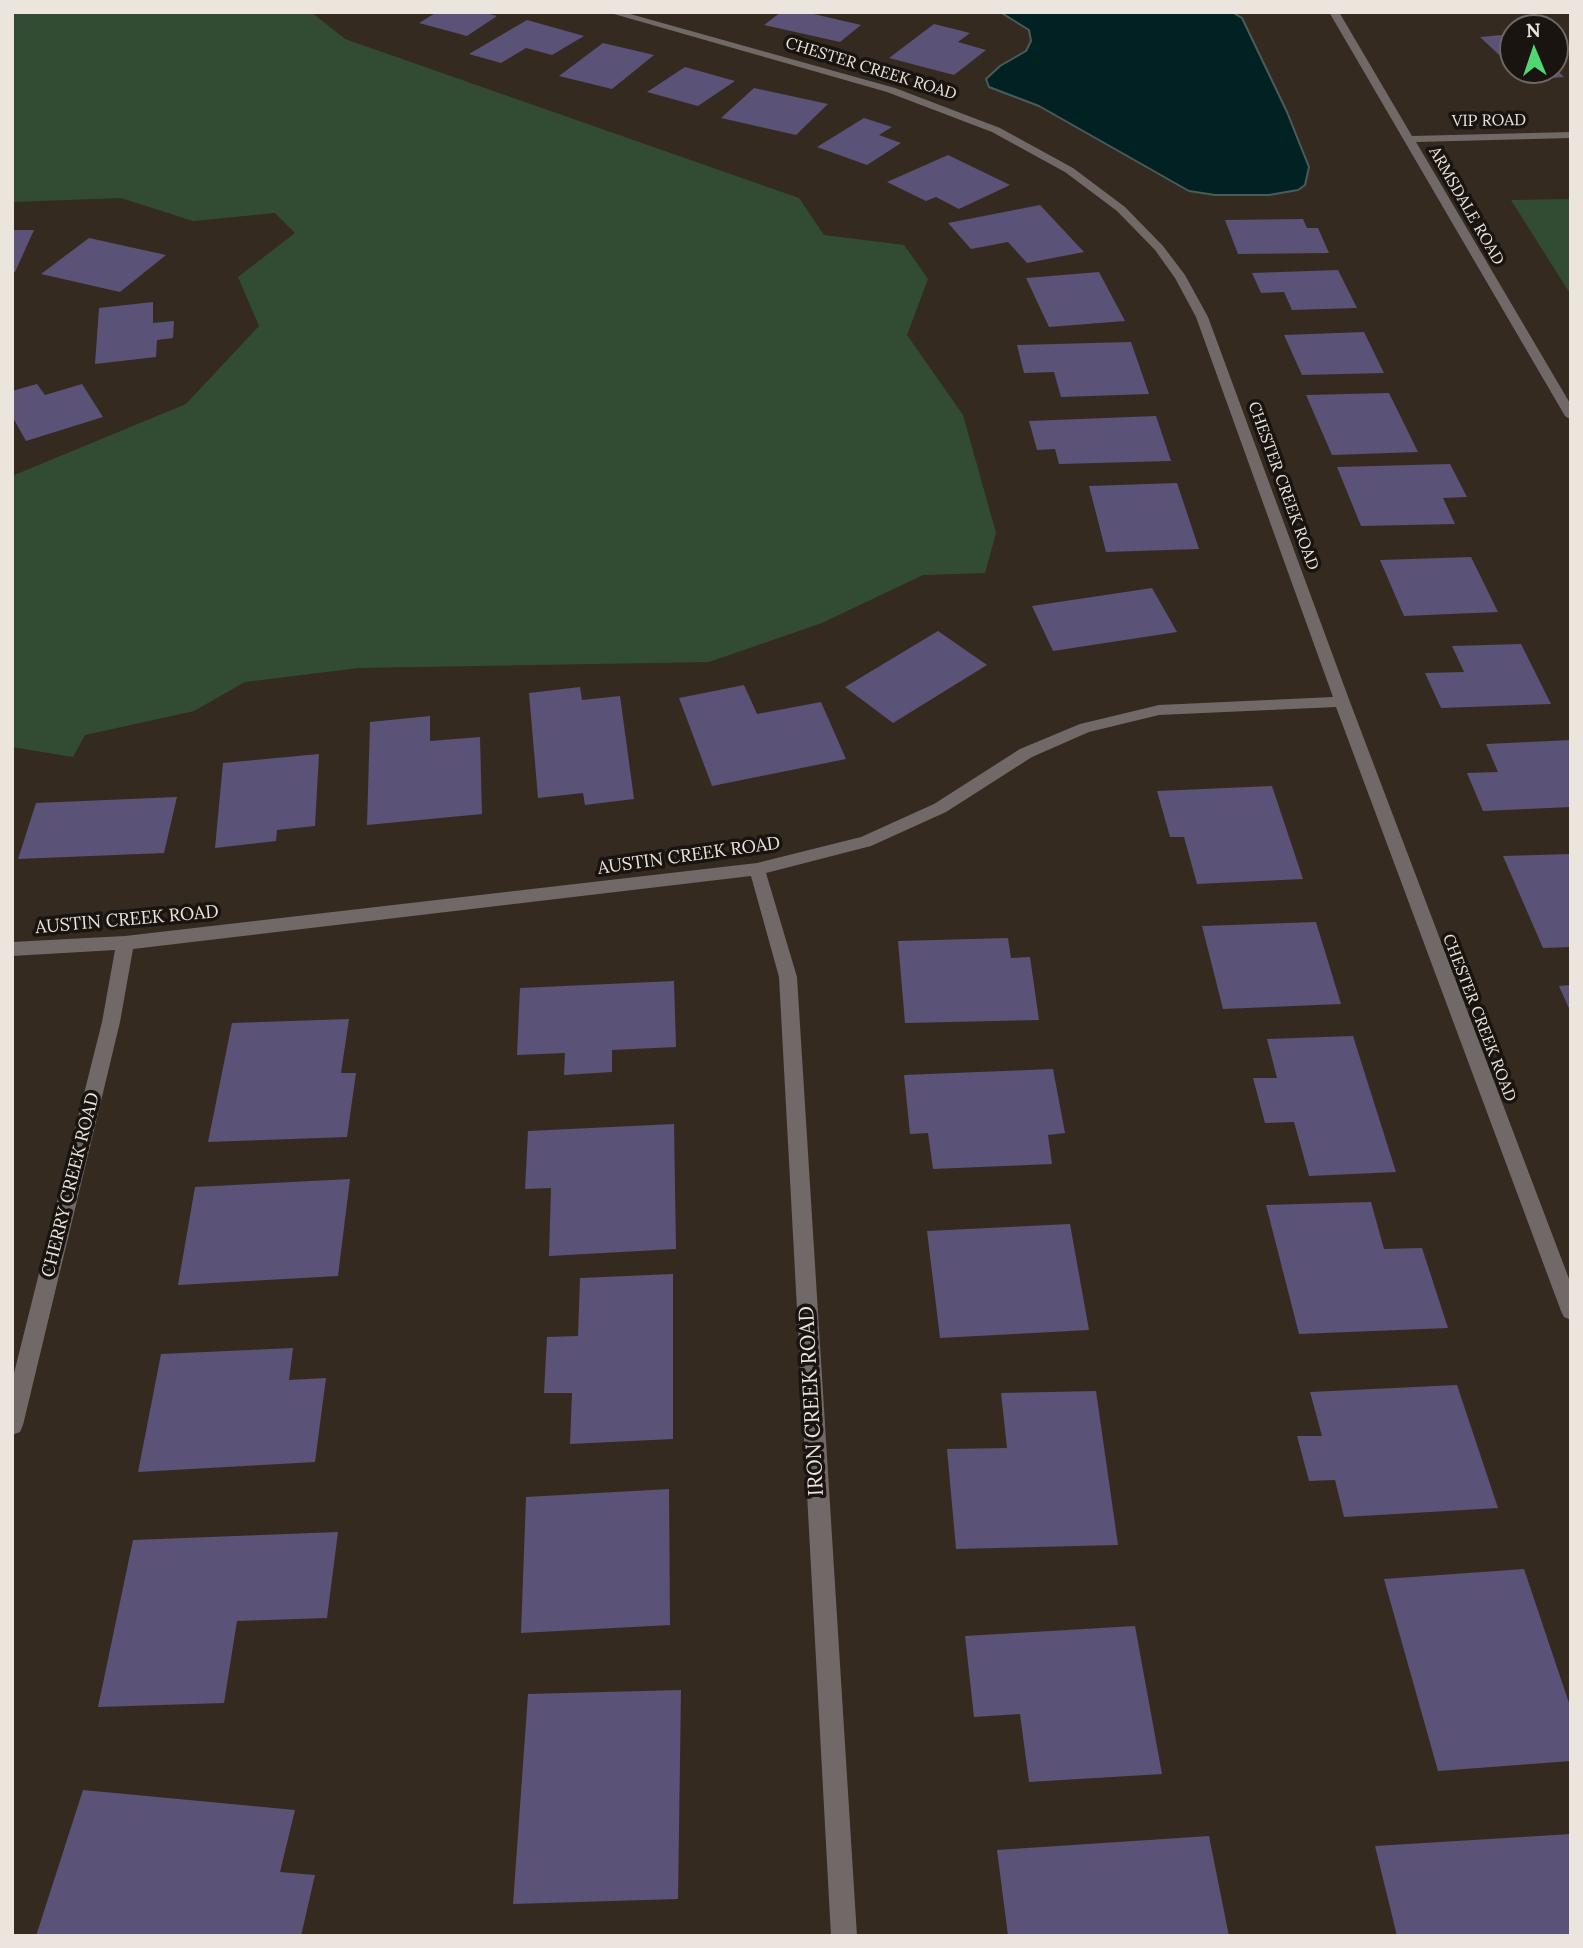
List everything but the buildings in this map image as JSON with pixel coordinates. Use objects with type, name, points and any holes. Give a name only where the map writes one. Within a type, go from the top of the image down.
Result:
[{"type":"street","name":"CHESTER CREEK ROAD","points":[[612,12],[939,106],[996,130],[1069,170],[1121,209],[1159,248],[1181,277],[1202,317],[1342,702],[1571,1311]]},
{"type":"street","name":"ARMSDALE ROAD","points":[[1334,12],[1571,416]]},
{"type":"street","name":"VIP ROAD","points":[[1408,139],[1571,135]]},
{"type":"street","name":"AUSTIN CREEK ROAD","points":[[12,949],[125,943],[757,869],[865,842],[940,808],[1026,753],[1085,728],[1159,710],[1342,702]]},
{"type":"street","name":"IRON CREEK ROAD","points":[[757,869],[788,977],[844,1936]]},
{"type":"street","name":"CHERRY CREEK ROAD","points":[[12,1425],[111,1022],[125,943]]},
{"type":"green space","points":[[12,12],[311,12],[345,39],[799,198],[824,235],[904,245],[928,279],[907,335],[963,415],[996,533],[985,573],[923,575],[822,623],[709,662],[359,668],[245,682],[194,711],[85,735],[73,757],[12,747],[12,476],[186,404],[259,326],[238,277],[295,233],[275,213],[193,221],[121,198],[12,202]]},
{"type":"green space","points":[[1571,199],[1571,295],[1511,200]]},
{"type":"water","points":[[1000,12],[1232,12],[1242,18],[1287,112],[1309,167],[1305,185],[1298,190],[1269,195],[1215,195],[1189,191],[1039,106],[989,87],[986,79],[1000,66],[1026,51],[1031,41],[1029,30]]}]
